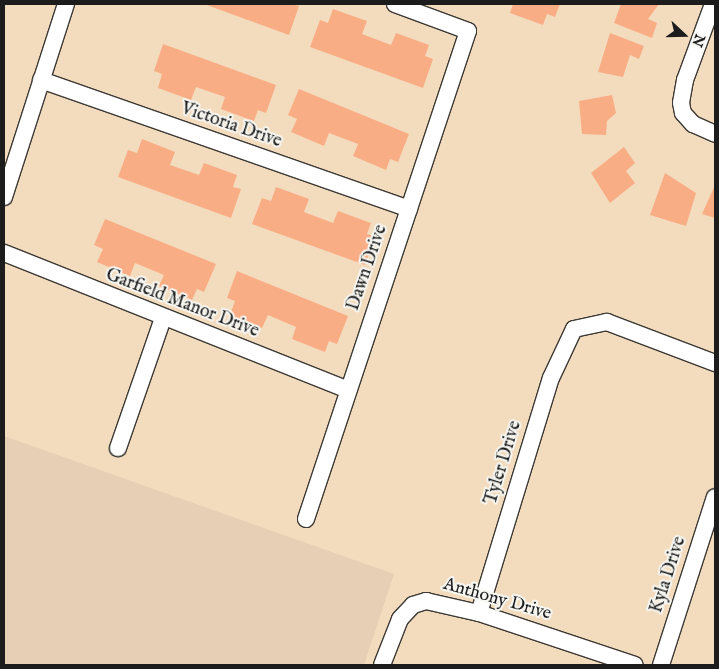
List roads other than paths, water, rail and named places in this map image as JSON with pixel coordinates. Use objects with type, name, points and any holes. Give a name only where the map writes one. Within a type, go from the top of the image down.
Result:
[{"type":"street","points":[[4,197],[66,4]]},
{"type":"street","name":"Dawn Drive","points":[[306,519],[468,31],[396,4]]},
{"type":"street","points":[[713,4],[685,80],[683,113],[693,124],[715,134]]},
{"type":"street","name":"Victoria Drive","points":[[41,80],[409,209]]},
{"type":"street","name":"Garfield Manor Drive","points":[[4,253],[163,318],[348,390]]},
{"type":"street","points":[[118,448],[163,318]]},
{"type":"street","name":"Tyler Drive","points":[[479,612],[551,378],[574,329],[608,322],[715,363]]},
{"type":"street","name":"Kyla Drive","points":[[661,665],[715,497]]},
{"type":"street","name":"Anthony Drive","points":[[382,665],[400,618],[413,605],[442,602],[479,612],[636,665]]}]
